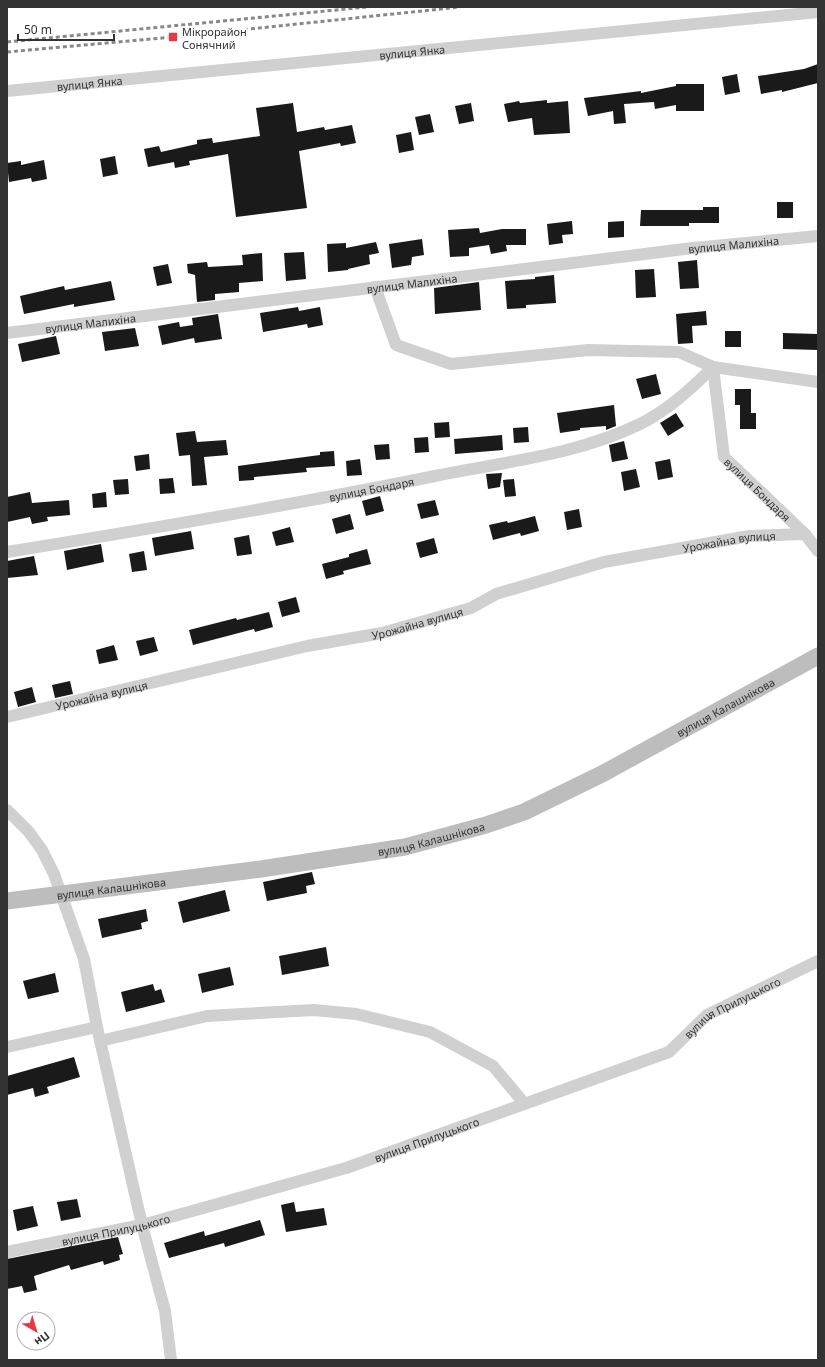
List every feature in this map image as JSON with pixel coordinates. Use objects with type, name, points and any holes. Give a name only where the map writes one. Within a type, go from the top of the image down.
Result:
[{"type":"street","name":"вулиця Янка","points":[[7,91],[818,12]]},
{"type":"street","name":"вулиця Малихіна","points":[[7,333],[693,248],[818,236]]},
{"type":"street","points":[[375,287],[396,345],[451,364],[588,350],[679,352],[713,367],[818,382]]},
{"type":"street","name":"вулиця Бондаря","points":[[713,367],[724,457],[805,534]]},
{"type":"street","name":"вулиця Бондаря","points":[[7,552],[121,534],[355,492],[594,443],[640,424],[669,407],[693,388],[713,367]]},
{"type":"street","points":[[805,534],[818,551]]},
{"type":"street","name":"Урожайна вулиця","points":[[7,717],[307,646],[382,633],[471,608],[496,594],[604,562],[749,536],[805,534]]},
{"type":"street","name":"вулиця Калашнікова","points":[[7,901],[261,869],[405,847],[486,826],[524,812],[602,774],[818,657]]},
{"type":"street","points":[[7,810],[29,832],[42,850],[54,874],[84,959],[100,1041],[142,1225],[165,1312],[171,1360]]},
{"type":"street","name":"вулиця Прилуцького","points":[[7,1252],[142,1225],[346,1168],[669,1052],[707,1014],[818,961]]},
{"type":"street","points":[[100,1041],[207,1016],[314,1010],[356,1014],[430,1032],[493,1066],[524,1103]]},
{"type":"street","points":[[7,1047],[97,1027]]},
{"type":"building","points":[[818,64],[818,83],[782,92],[782,90],[761,94],[758,76],[804,69]]},
{"type":"building","points":[[737,74],[740,92],[725,95],[722,77]]},
{"type":"building","points":[[676,84],[704,84],[704,111],[676,111],[676,105],[655,109],[654,102],[624,104],[626,123],[614,124],[613,111],[588,116],[584,98],[641,91],[641,93],[676,86]]},
{"type":"building","points":[[547,100],[547,103],[568,101],[570,133],[534,135],[532,118],[508,122],[504,104],[519,101],[520,103]]},
{"type":"building","points":[[293,103],[297,132],[324,127],[325,130],[352,125],[356,143],[341,146],[340,143],[299,151],[307,208],[236,217],[228,154],[189,161],[190,165],[175,168],[174,162],[148,167],[144,149],[159,146],[161,152],[197,144],[197,140],[212,138],[213,143],[260,136],[256,108]]},
{"type":"building","points":[[471,103],[474,121],[459,124],[455,106]]},
{"type":"building","points":[[430,114],[434,132],[419,135],[415,117]]},
{"type":"building","points":[[411,132],[414,150],[399,153],[396,135]]},
{"type":"building","points":[[115,156],[118,174],[103,177],[100,159]]},
{"type":"building","points":[[44,160],[47,179],[32,182],[31,178],[9,182],[7,163],[21,161],[21,165]]},
{"type":"building","points":[[777,202],[793,202],[793,218],[777,218]]},
{"type":"building","points":[[703,207],[719,207],[719,223],[689,223],[689,226],[640,226],[641,210],[703,210]]},
{"type":"building","points":[[572,221],[573,234],[562,235],[563,243],[549,245],[547,224]]},
{"type":"building","points":[[624,221],[624,237],[608,238],[608,222]]},
{"type":"building","points":[[479,228],[480,233],[502,229],[526,229],[526,245],[506,245],[507,251],[491,254],[489,245],[469,248],[469,256],[450,257],[448,230]]},
{"type":"building","points":[[422,239],[424,255],[412,257],[411,265],[392,268],[389,244]]},
{"type":"building","points":[[376,242],[379,253],[369,255],[370,264],[348,270],[328,272],[327,244],[346,243],[346,248]]},
{"type":"building","points":[[304,252],[306,279],[286,281],[284,253]]},
{"type":"building","points":[[262,253],[263,281],[239,283],[239,292],[215,294],[215,300],[197,302],[195,275],[188,273],[187,264],[207,262],[208,267],[243,265],[242,255]]},
{"type":"building","points":[[697,260],[699,288],[680,289],[678,262]]},
{"type":"building","points":[[168,264],[172,283],[157,286],[153,267]]},
{"type":"building","points":[[654,269],[656,297],[636,298],[635,270]]},
{"type":"building","points":[[554,275],[556,303],[526,305],[526,308],[507,309],[505,281],[535,279],[535,277]]},
{"type":"building","points":[[111,281],[115,300],[74,307],[74,304],[24,314],[20,296],[64,286],[65,290]]},
{"type":"building","points":[[479,282],[481,310],[435,314],[434,288]]},
{"type":"building","points":[[298,307],[299,311],[320,307],[323,325],[308,328],[307,324],[263,332],[260,313]]},
{"type":"building","points":[[706,311],[707,325],[692,326],[693,343],[678,344],[676,314]]},
{"type":"building","points":[[218,314],[222,339],[195,343],[194,338],[162,345],[158,326],[179,322],[180,327],[193,325],[192,318]]},
{"type":"building","points":[[135,328],[139,346],[105,351],[102,332]]},
{"type":"building","points":[[725,331],[741,331],[741,347],[725,347]]},
{"type":"building","points":[[783,333],[818,334],[818,350],[783,349]]},
{"type":"building","points":[[56,336],[60,354],[22,362],[18,344]]},
{"type":"building","points":[[656,374],[661,394],[642,399],[636,379]]},
{"type":"building","points":[[735,389],[751,389],[751,413],[756,413],[756,429],[740,429],[740,405],[735,405]]},
{"type":"building","points":[[614,405],[616,426],[606,430],[606,426],[580,428],[580,430],[560,433],[557,413]]},
{"type":"building","points":[[676,413],[684,426],[668,436],[660,423]]},
{"type":"building","points":[[449,422],[450,437],[435,438],[434,423]]},
{"type":"building","points":[[528,427],[529,442],[514,443],[513,428]]},
{"type":"building","points":[[195,431],[197,442],[226,440],[228,455],[204,457],[207,485],[192,486],[190,455],[179,456],[176,433]]},
{"type":"building","points":[[502,435],[503,450],[455,454],[454,439]]},
{"type":"building","points":[[428,437],[429,452],[415,453],[414,438]]},
{"type":"building","points":[[624,441],[628,459],[612,462],[609,445]]},
{"type":"building","points":[[389,444],[390,459],[376,460],[374,445]]},
{"type":"building","points":[[334,451],[335,466],[306,468],[307,472],[254,477],[254,480],[239,481],[238,466],[320,455],[320,452]]},
{"type":"building","points":[[149,454],[150,469],[136,471],[134,456]]},
{"type":"building","points":[[360,459],[362,475],[347,476],[346,461]]},
{"type":"building","points":[[670,459],[673,477],[658,480],[655,462]]},
{"type":"building","points":[[636,469],[640,487],[624,491],[621,472]]},
{"type":"building","points":[[502,473],[500,487],[488,489],[486,474]]},
{"type":"building","points":[[173,478],[175,493],[160,494],[159,479]]},
{"type":"building","points":[[128,479],[129,494],[115,495],[113,480]]},
{"type":"building","points":[[514,479],[516,496],[505,497],[503,480]]},
{"type":"building","points":[[30,492],[32,503],[69,500],[70,515],[47,517],[48,521],[32,524],[30,517],[7,522],[7,497]]},
{"type":"building","points":[[106,492],[107,507],[93,508],[92,494]]},
{"type":"building","points":[[380,496],[384,511],[366,516],[362,501]]},
{"type":"building","points":[[435,500],[439,515],[421,519],[417,504]]},
{"type":"building","points":[[579,509],[582,527],[567,530],[564,512]]},
{"type":"building","points":[[350,514],[354,529],[336,534],[332,519]]},
{"type":"building","points":[[535,516],[539,531],[521,536],[520,533],[493,540],[489,525],[507,521],[508,523]]},
{"type":"building","points":[[290,527],[294,542],[276,546],[272,532]]},
{"type":"building","points":[[191,531],[194,549],[155,556],[152,538]]},
{"type":"building","points":[[249,535],[252,554],[237,556],[234,538]]},
{"type":"building","points":[[434,538],[438,553],[420,558],[416,543]]},
{"type":"building","points":[[101,544],[104,562],[67,570],[64,551]]},
{"type":"building","points":[[367,549],[371,564],[343,571],[344,574],[326,579],[322,564],[349,557],[349,554]]},
{"type":"building","points":[[144,551],[147,570],[132,572],[129,554]]},
{"type":"building","points":[[34,556],[38,575],[7,578],[7,561]]},
{"type":"building","points":[[296,597],[300,612],[282,617],[278,602]]},
{"type":"building","points":[[269,612],[273,627],[255,632],[254,629],[193,645],[189,630],[236,618],[237,620]]},
{"type":"building","points":[[154,637],[158,651],[140,656],[136,641]]},
{"type":"building","points":[[114,645],[118,660],[99,664],[96,650]]},
{"type":"building","points":[[70,681],[73,694],[55,698],[52,685]]},
{"type":"building","points":[[32,687],[36,702],[18,707],[14,692]]},
{"type":"building","points":[[312,872],[315,884],[306,886],[307,893],[267,901],[263,882]]},
{"type":"building","points":[[225,890],[230,911],[183,923],[178,902]]},
{"type":"building","points":[[146,909],[148,921],[141,923],[142,929],[102,938],[98,919]]},
{"type":"building","points":[[326,947],[329,966],[282,975],[279,956]]},
{"type":"building","points":[[230,967],[234,985],[202,993],[198,974]]},
{"type":"building","points":[[55,973],[59,992],[28,999],[23,981]]},
{"type":"building","points":[[153,984],[155,991],[161,989],[165,1002],[126,1012],[121,992]]},
{"type":"building","points":[[74,1057],[80,1077],[47,1087],[49,1093],[35,1097],[33,1088],[7,1095],[7,1076]]},
{"type":"building","points":[[77,1199],[81,1217],[61,1221],[57,1202]]},
{"type":"building","points":[[294,1202],[296,1212],[324,1208],[327,1225],[286,1232],[281,1205]]},
{"type":"building","points":[[33,1206],[38,1226],[17,1231],[13,1210]]},
{"type":"building","points":[[260,1220],[265,1235],[225,1247],[224,1243],[169,1258],[164,1243],[204,1231],[205,1236]]},
{"type":"building","points":[[118,1237],[123,1254],[119,1255],[120,1260],[104,1265],[103,1261],[71,1270],[69,1265],[34,1276],[37,1290],[24,1293],[22,1286],[7,1289],[7,1259]]},
{"type":"railway","points":[[7,42],[367,7]]},
{"type":"railway","points":[[7,52],[173,37],[460,7]]},
{"type":"place","name":"Мікрорайон Сонячний","points":[[173,37]]}]
